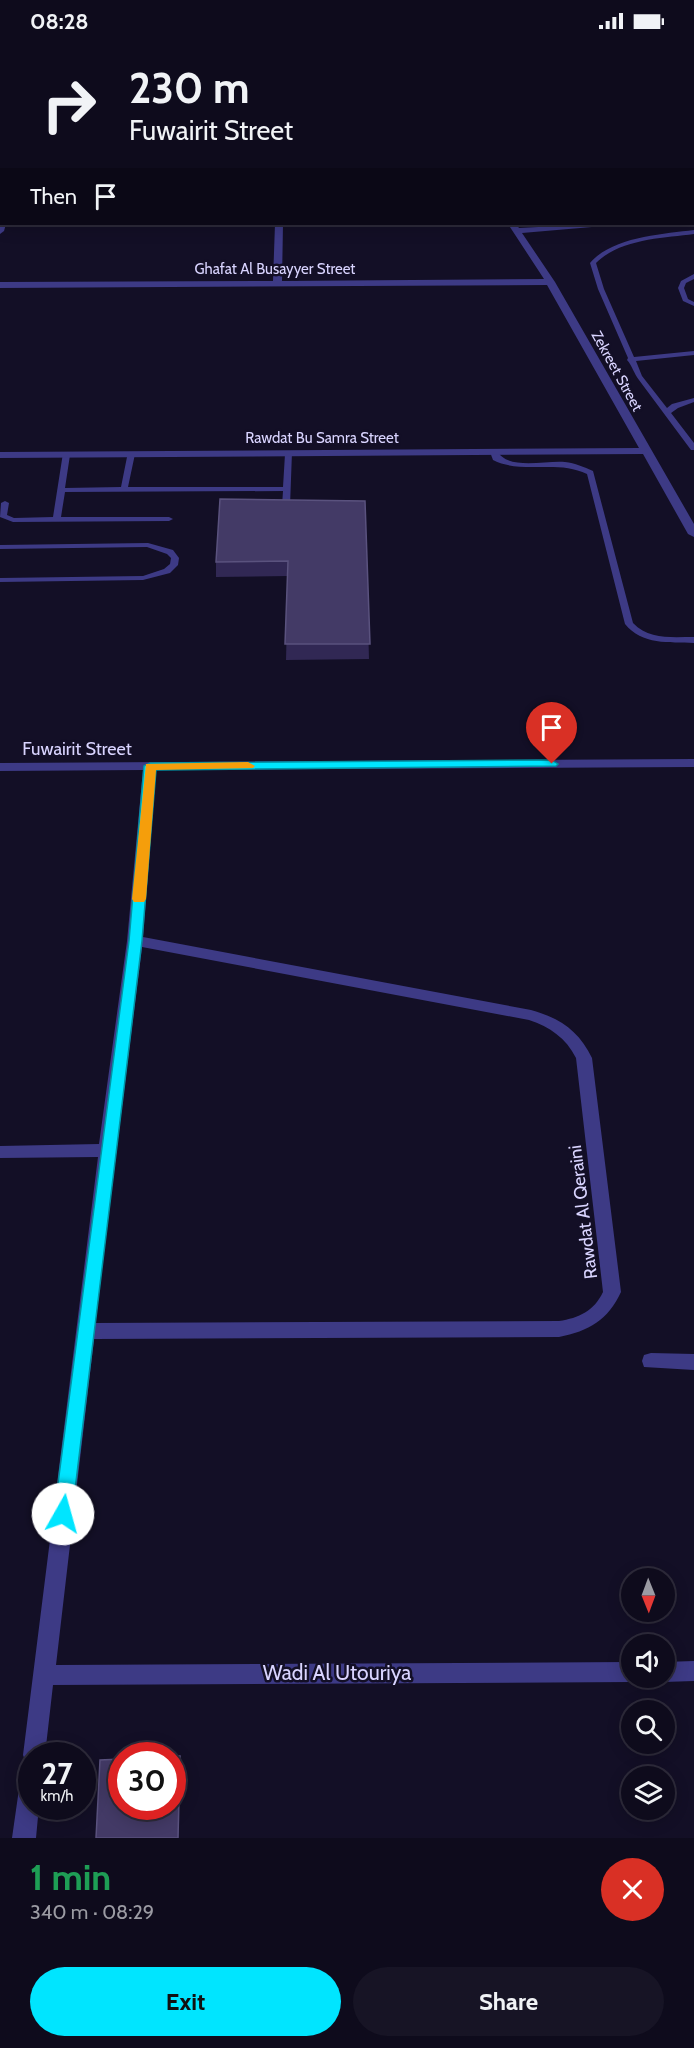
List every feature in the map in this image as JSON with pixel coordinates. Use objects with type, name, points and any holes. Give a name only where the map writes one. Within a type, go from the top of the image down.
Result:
[{"type":"street","points":[[277,284],[279,225]]},
{"type":"street","points":[[515,227],[566,225]]},
{"type":"street","name":"Zekreet Street","points":[[515,227],[550,282],[644,451],[694,534]]},
{"type":"street","name":"Ghafat Al Busayyer Street","points":[[0,285],[550,282]]},
{"type":"street","name":"Rawdat Bu Samra Street","points":[[2,456],[644,451]]},
{"type":"street","name":"Fuwairit Street","points":[[0,767],[694,763]]},
{"type":"street","points":[[35,1742],[107,1150],[135,941],[150,766]]},
{"type":"street","name":"Rawdat Al Qeraini","points":[[85,1330],[559,1329],[578,1326],[594,1318],[606,1306],[612,1292],[584,1058],[571,1036],[560,1027],[531,1015],[135,941]]},
{"type":"street","points":[[0,1152],[107,1150]]},
{"type":"street","points":[[651,1361],[694,1362]]},
{"type":"street","points":[[675,1672],[694,1671]]},
{"type":"street","name":"Wadi Al Utouriya","points":[[43,1675],[621,1672]]},
{"type":"street","points":[[24,1838],[26,1820]]},
{"type":"lane","points":[[694,232],[614,248],[598,255],[593,263],[601,290],[630,360],[666,413],[691,439],[694,448]]},
{"type":"lane","points":[[694,276],[683,282],[681,288],[686,300],[694,304]]},
{"type":"lane","points":[[630,360],[694,353]]},
{"type":"lane","points":[[666,413],[675,406],[694,400]]},
{"type":"lane","points":[[494,452],[495,458],[504,463],[564,464],[590,473],[629,624],[637,632],[651,638],[694,640]]},
{"type":"lane","points":[[124,490],[131,454]]},
{"type":"lane","points":[[286,506],[289,454]]},
{"type":"lane","points":[[57,520],[66,455]]},
{"type":"lane","points":[[61,490],[287,489]]},
{"type":"lane","points":[[5,503],[3,516],[9,519],[169,519]]},
{"type":"lane","points":[[0,547],[148,545],[170,552],[175,558],[174,565],[167,572],[143,578],[0,580]]},
{"type":"building","points":[[220,499],[365,501],[370,644],[285,644],[288,561],[216,562]]},
{"type":"building","points":[[100,1760],[108,1760],[108,1820],[178,1820],[178,1838],[96,1838]]},
{"type":"slow traffic","points":[[139,899],[150,766],[248,766]]},
{"type":"route","points":[[63,1514],[135,941],[150,766],[552,764]]}]
